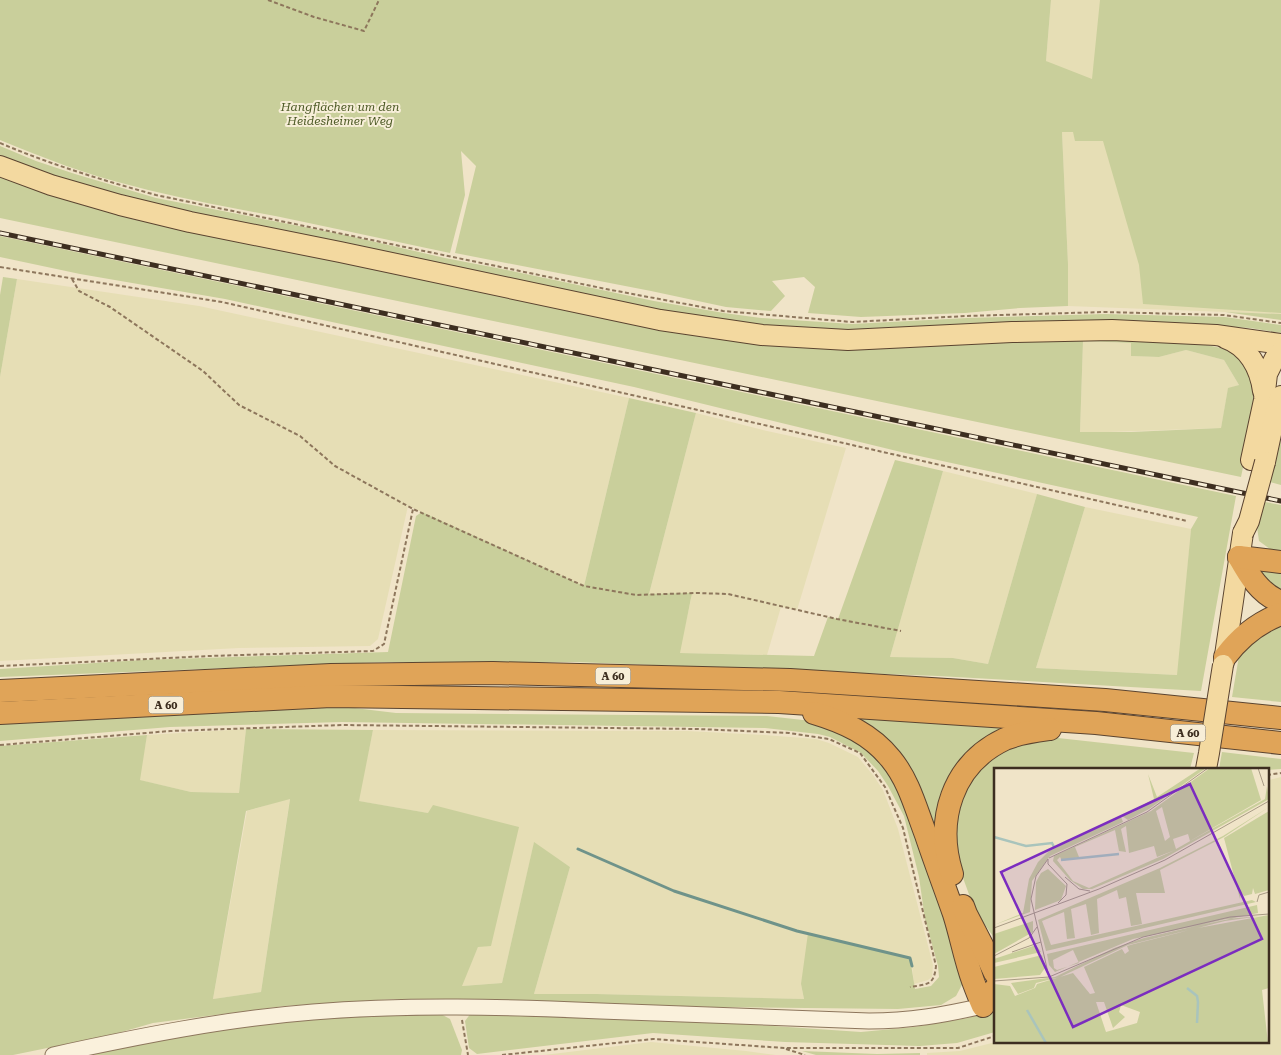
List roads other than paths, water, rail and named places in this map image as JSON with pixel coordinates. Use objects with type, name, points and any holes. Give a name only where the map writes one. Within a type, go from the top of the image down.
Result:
[{"type":"highway","points":[[1240,557],[1281,562]]},
{"type":"highway","points":[[1240,557],[1248,574],[1261,589],[1281,602]]},
{"type":"highway","points":[[1224,661],[1235,643],[1248,631],[1281,614]]},
{"type":"highway","name":"A 60","points":[[0,691],[331,675],[493,673],[790,680],[1105,700],[1281,718]]},
{"type":"highway","name":"A 60","points":[[0,714],[331,696],[780,702],[1096,723],[1281,743]]},
{"type":"highway","points":[[780,702],[853,727],[877,744],[891,758],[911,794],[954,916],[973,980],[991,999]]},
{"type":"highway","points":[[994,970],[988,950],[966,914],[949,864],[945,831],[946,816],[953,792],[968,768],[977,758],[989,748],[1005,739],[1024,733],[1096,723]]},
{"type":"main road","points":[[0,166],[51,185],[120,205],[190,222],[660,320],[762,335],[848,340],[1012,332],[1112,330],[1216,335],[1281,344]]},
{"type":"main road","points":[[1216,335],[1231,340],[1244,349],[1255,364],[1261,381],[1276,401]]},
{"type":"main road","points":[[1206,768],[1243,533],[1249,521],[1258,461],[1276,401],[1267,374],[1275,358],[1281,352]]},
{"type":"street","points":[[53,1055],[182,1028],[312,1012],[460,1007],[899,1021],[926,1018],[991,999]]},
{"type":"waterway","points":[[578,849],[674,891],[797,931],[910,958],[912,966]]},
{"type":"railway","points":[[0,233],[1281,501]]},
{"type":"park label","name":"Hangflächen um den Heidesheimer Weg","points":[[340,114]]}]
